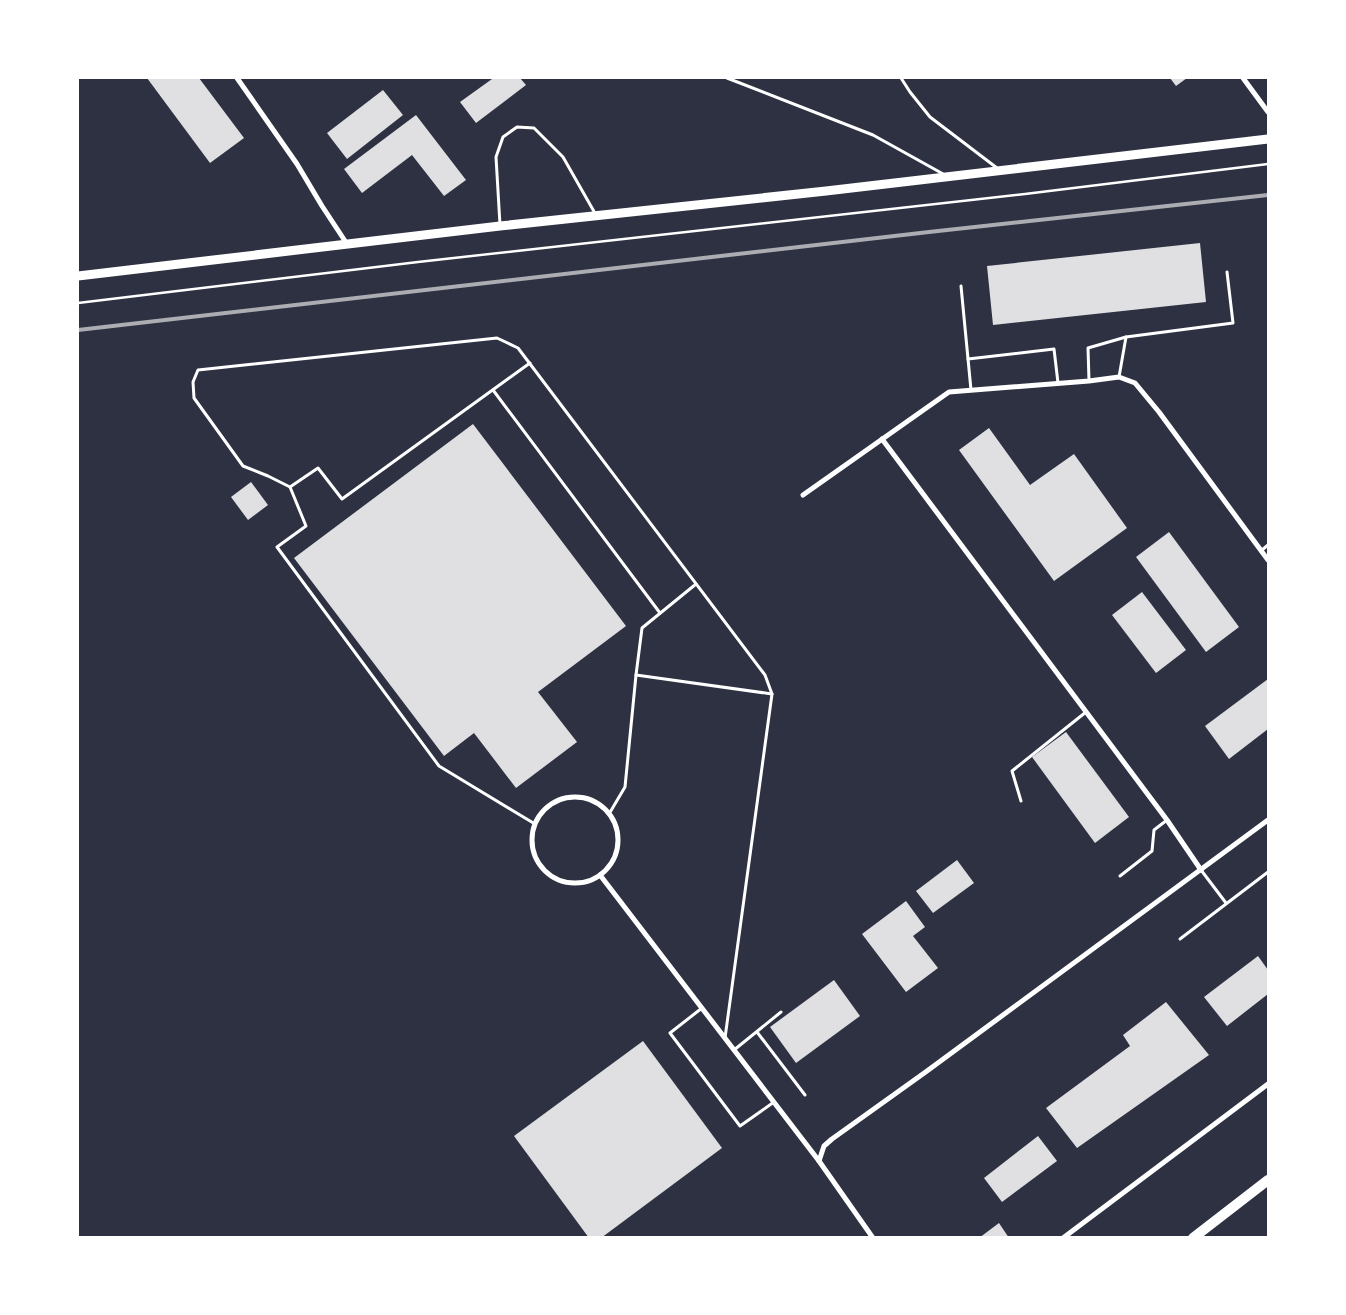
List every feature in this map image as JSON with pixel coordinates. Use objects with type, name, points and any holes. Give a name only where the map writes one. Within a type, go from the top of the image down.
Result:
[{"type":"main road","points":[[78,276],[1268,139]]},
{"type":"main road","points":[[1193,1238],[1268,1180]]},
{"type":"street","points":[[237,78],[297,164],[347,244]]},
{"type":"street","points":[[1242,78],[1268,112]]},
{"type":"street","points":[[803,495],[948,392],[1119,377],[1135,384],[1159,412],[1268,560]]},
{"type":"street","points":[[882,439],[1167,820],[1201,870]]},
{"type":"street","points":[[572,797],[586,798],[599,804],[609,814],[616,826],[618,840],[616,853],[610,865],[600,875],[587,882],[572,883],[558,880],[546,872],[537,860],[532,846],[532,832],[535,824],[547,807],[559,800],[572,797]]},
{"type":"street","points":[[819,1161],[824,1146],[832,1138],[935,1065],[1268,820]]},
{"type":"street","points":[[600,875],[819,1161],[873,1238]]},
{"type":"street","points":[[1063,1238],[1268,1084]]},
{"type":"lane","points":[[727,78],[873,135],[947,176]]},
{"type":"lane","points":[[901,78],[930,117],[1000,170]]},
{"type":"lane","points":[[500,226],[496,157],[503,137],[518,127],[534,128],[563,157],[596,216]]},
{"type":"lane","points":[[1089,381],[1088,348],[1126,337],[1234,323],[1227,272]]},
{"type":"lane","points":[[961,286],[971,390]]},
{"type":"lane","points":[[1119,377],[1126,337]]},
{"type":"lane","points":[[535,824],[439,766],[277,547],[306,526],[290,487],[243,466],[194,398],[193,382],[198,370],[497,338],[518,348],[530,363],[765,676],[772,694],[725,1038]]},
{"type":"lane","points":[[968,359],[1054,349],[1058,383]]},
{"type":"lane","points":[[290,487],[318,468],[342,499],[530,363]]},
{"type":"lane","points":[[493,390],[660,613]]},
{"type":"lane","points":[[1262,550],[1268,545]]},
{"type":"lane","points":[[609,814],[625,788],[642,628],[696,584]]},
{"type":"lane","points":[[636,674],[772,694]]},
{"type":"lane","points":[[1021,801],[1012,771],[1086,712]]},
{"type":"lane","points":[[1120,876],[1152,852],[1154,830],[1167,820]]},
{"type":"lane","points":[[1201,870],[1226,903]]},
{"type":"lane","points":[[1180,939],[1268,872]]},
{"type":"lane","points":[[702,1008],[670,1033],[740,1126],[774,1102]]},
{"type":"lane","points":[[734,1050],[781,1012]]},
{"type":"lane","points":[[757,1032],[805,1095]]},
{"type":"path","points":[[78,303],[1268,164]]},
{"type":"building","points":[[147,78],[199,78],[244,138],[210,163]]},
{"type":"building","points":[[491,78],[520,78],[526,85],[476,123],[460,102]]},
{"type":"building","points":[[1170,78],[1187,78],[1176,86]]},
{"type":"building","points":[[383,90],[403,115],[347,159],[327,133]]},
{"type":"building","points":[[416,115],[466,180],[444,196],[412,155],[362,193],[344,169]]},
{"type":"building","points":[[1200,243],[1206,302],[993,325],[987,266]]},
{"type":"building","points":[[473,424],[626,626],[538,692],[577,742],[516,788],[474,733],[444,756],[294,558]]},
{"type":"building","points":[[989,428],[1030,485],[1074,454],[1127,528],[1054,581],[959,450]]},
{"type":"building","points":[[251,482],[268,505],[248,520],[231,497]]},
{"type":"building","points":[[1169,532],[1239,627],[1206,652],[1136,557]]},
{"type":"building","points":[[1142,592],[1186,650],[1156,673],[1112,615]]},
{"type":"building","points":[[1268,679],[1268,729],[1229,759],[1205,726]]},
{"type":"building","points":[[1066,732],[1129,817],[1095,843],[1032,757]]},
{"type":"building","points":[[957,860],[974,883],[933,913],[916,891]]},
{"type":"building","points":[[906,901],[925,927],[913,936],[938,968],[906,992],[862,934]]},
{"type":"building","points":[[1258,956],[1268,970],[1268,994],[1227,1026],[1204,997]]},
{"type":"building","points":[[834,980],[860,1016],[796,1063],[770,1027]]},
{"type":"building","points":[[1166,1002],[1209,1055],[1077,1148],[1046,1108],[1130,1046],[1123,1035]]},
{"type":"building","points":[[643,1041],[722,1148],[601,1238],[589,1238],[514,1136]]},
{"type":"building","points":[[1038,1136],[1057,1161],[1002,1202],[984,1178]]},
{"type":"building","points":[[999,1223],[1009,1238],[979,1238]]},
{"type":"railway","points":[[78,330],[1268,195]]}]
